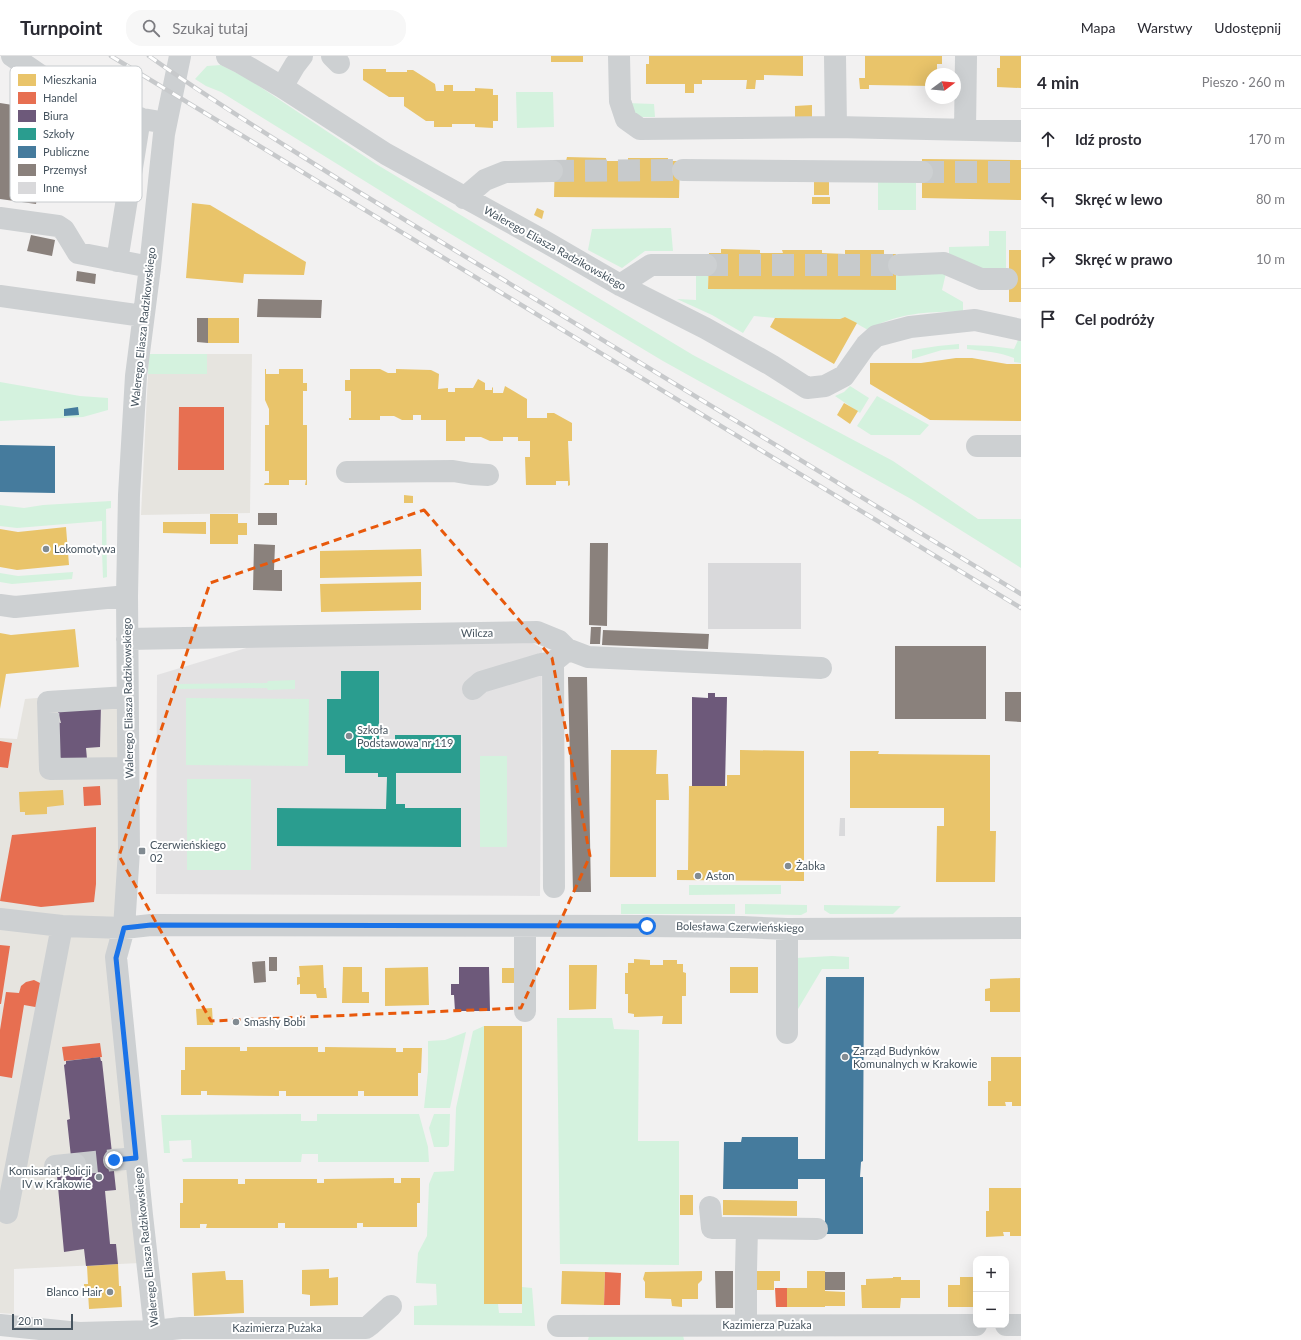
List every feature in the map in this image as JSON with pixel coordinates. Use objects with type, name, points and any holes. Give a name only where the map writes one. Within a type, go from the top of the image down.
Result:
[{"type":"street","points":[[12,56],[27,66]]},
{"type":"street","name":"Walerego Eliasza Radzikowskiego","points":[[156,1336],[116,958],[124,928],[129,851],[127,596],[129,495],[136,376],[150,267],[160,164],[166,123],[180,56]]},
{"type":"street","name":"Walerego Eliasza Radzikowskiego","points":[[227,56],[282,87],[386,154],[544,241],[620,285],[705,328],[771,365],[807,388],[825,386],[844,376],[866,345],[876,336],[910,327],[974,320],[1021,330]]},
{"type":"street","points":[[282,87],[302,56]]},
{"type":"street","points":[[619,56],[620,100],[626,119],[640,129],[836,127],[1021,131]]},
{"type":"street","points":[[835,56],[836,127]]},
{"type":"street","points":[[965,130],[966,57]]},
{"type":"street","points":[[142,118],[166,123]]},
{"type":"street","points":[[683,170],[922,172]]},
{"type":"street","points":[[464,198],[486,180],[505,172],[552,172]]},
{"type":"street","points":[[117,261],[126,202]]},
{"type":"street","points":[[0,218],[58,226],[64,230],[78,253],[150,267]]},
{"type":"street","points":[[898,265],[944,263],[981,279],[1007,280]]},
{"type":"street","points":[[620,285],[651,265],[706,265]]},
{"type":"street","points":[[0,296],[144,316]]},
{"type":"street","points":[[977,446],[1021,446]]},
{"type":"street","points":[[347,472],[453,471],[488,475]]},
{"type":"street","points":[[0,605],[15,607],[127,596]]},
{"type":"street","name":"Wilcza","points":[[127,639],[537,632],[559,641],[560,656],[821,668]]},
{"type":"street","points":[[473,689],[481,682],[541,664],[560,656],[554,887]]},
{"type":"street","points":[[127,697],[48,702],[50,769],[128,768]]},
{"type":"street","name":"Bolesława Czerwieńskiego","points":[[0,919],[62,926],[124,928],[151,925],[1021,928]]},
{"type":"street","points":[[7,1213],[62,926]]},
{"type":"street","points":[[525,926],[525,1012]]},
{"type":"street","points":[[787,928],[787,1033]]},
{"type":"street","points":[[114,1160],[136,1158]]},
{"type":"street","points":[[710,1207],[712,1228],[817,1229]]},
{"type":"street","points":[[746,1326],[747,1228]]},
{"type":"street","name":"Kazimierza Pużaka","points":[[0,1325],[79,1333],[156,1336],[182,1328],[366,1328],[391,1306]]},
{"type":"street","name":"Kazimierza Pużaka","points":[[558,1326],[746,1326],[876,1333],[973,1325]]},
{"type":"street","points":[[1009,1325],[1021,1325]]},
{"type":"highlighted area","points":[[424,510],[552,658],[590,856],[521,1008],[211,1021],[119,856],[210,583]]},
{"type":"shaded area","points":[[149,354],[252,354],[250,513],[141,515]]},
{"type":"shaded area","name":"Szkoła Podstawowa nr 119","points":[[527,640],[542,648],[540,896],[156,894],[157,675],[256,645]]},
{"type":"shaded area","points":[[118,691],[118,890],[108,953],[140,1263],[14,1269],[14,1314],[0,1313],[0,738],[17,739],[25,699]]},
{"type":"green space","points":[[221,65],[247,78],[376,164],[693,355],[893,461],[978,519],[1021,519],[1021,568],[911,499],[663,361],[439,227],[221,92],[206,86],[195,79],[207,66]]},
{"type":"green space","points":[[516,92],[553,92],[554,127],[517,128]]},
{"type":"green space","points":[[626,103],[654,104],[655,117],[636,117]]},
{"type":"green space","points":[[878,181],[916,183],[916,210],[878,210]]},
{"type":"green space","points":[[671,228],[673,251],[645,251],[622,268],[588,250],[592,229]]},
{"type":"green space","points":[[989,231],[1006,231],[1006,269],[973,268],[949,254],[949,247],[989,246]]},
{"type":"green space","points":[[696,270],[708,270],[708,289],[896,290],[896,273],[946,273],[942,290],[963,302],[963,312],[914,314],[890,320],[868,330],[845,317],[840,319],[775,318],[754,316],[743,333],[712,315],[677,299],[696,300]]},
{"type":"green space","points":[[1019,338],[1021,339],[1021,363],[1014,362],[1014,358],[1003,354],[967,349],[967,345],[1014,349]]},
{"type":"green space","points":[[959,344],[959,349],[942,350],[912,359],[912,350]]},
{"type":"green space","points":[[149,354],[207,354],[207,374],[148,374]]},
{"type":"green space","points":[[0,382],[80,396],[108,398],[108,410],[83,417],[0,421]]},
{"type":"green space","points":[[850,386],[869,398],[860,413],[835,396],[844,392]]},
{"type":"green space","points":[[877,396],[929,425],[920,435],[871,435],[857,426]]},
{"type":"green space","points":[[111,501],[111,508],[106,509],[107,577],[103,578],[102,552],[86,553],[86,547],[102,546],[102,521],[17,528],[0,526],[0,505],[24,508],[43,505]]},
{"type":"green space","points":[[73,572],[72,579],[12,584],[0,582],[0,573],[18,576]]},
{"type":"green space","points":[[295,680],[295,689],[177,689],[177,684],[267,683],[268,681]]},
{"type":"green space","points":[[186,698],[309,699],[308,766],[186,765]]},
{"type":"green space","points":[[480,756],[507,756],[507,847],[480,847]]},
{"type":"green space","points":[[187,779],[251,779],[251,870],[187,870]]},
{"type":"green space","points":[[689,885],[781,885],[781,894],[689,895]]},
{"type":"green space","points":[[621,904],[735,904],[735,914],[621,914]]},
{"type":"green space","points":[[745,904],[807,905],[807,912],[801,915],[745,914]]},
{"type":"green space","points":[[824,905],[901,906],[893,914],[830,914],[824,910]]},
{"type":"green space","points":[[832,956],[849,957],[849,969],[822,969],[795,1014],[796,958]]},
{"type":"green space","points":[[557,1018],[612,1018],[614,1029],[639,1030],[638,1141],[679,1141],[679,1265],[560,1264]]},
{"type":"green space","points":[[484,1026],[484,1304],[498,1304],[499,1313],[522,1313],[522,1287],[532,1288],[535,1326],[414,1325],[414,1306],[437,1305],[436,1284],[416,1283],[418,1253],[427,1236],[429,1184],[434,1172],[454,1171],[456,1108],[473,1031]]},
{"type":"green space","points":[[466,1032],[450,1108],[424,1108],[428,1071],[428,1041],[445,1040]]},
{"type":"green space","points":[[301,1114],[301,1121],[317,1121],[317,1114],[419,1114],[428,1147],[429,1162],[318,1162],[318,1154],[302,1154],[301,1162],[183,1162],[182,1159],[192,1158],[191,1140],[169,1141],[170,1153],[164,1153],[161,1115]]},
{"type":"green space","points":[[434,1114],[450,1114],[449,1145],[447,1147],[434,1147],[429,1128]]},
{"type":"green space","points":[[590,1332],[683,1335],[684,1340],[588,1340]]},
{"type":"building: Mieszkania","points":[[551,56],[583,56],[583,62],[551,62]]},
{"type":"building: Mieszkania","points":[[649,56],[803,56],[803,76],[764,75],[764,80],[756,80],[755,89],[746,89],[747,80],[702,80],[702,84],[694,84],[694,93],[685,93],[685,84],[646,84],[646,64],[649,64]]},
{"type":"building: Mieszkania","points":[[865,56],[942,56],[942,64],[937,64],[937,68],[925,68],[925,86],[869,85],[869,89],[860,89],[859,78],[865,78]]},
{"type":"building: Mieszkania","points":[[1000,56],[1021,56],[1021,88],[997,87],[997,68],[1000,68]]},
{"type":"building: Mieszkania","points":[[363,69],[386,69],[386,72],[407,72],[407,70],[413,70],[435,84],[436,91],[444,91],[444,85],[453,85],[453,91],[475,91],[475,88],[493,89],[493,95],[498,95],[498,121],[493,121],[493,128],[475,127],[475,124],[452,124],[452,127],[434,127],[434,121],[426,121],[404,106],[404,97],[389,97],[363,80]]},
{"type":"building: Mieszkania","points":[[812,105],[812,119],[795,119],[795,106]]},
{"type":"building: Mieszkania","points":[[567,157],[606,158],[606,161],[628,161],[628,158],[668,158],[668,161],[680,161],[679,198],[554,197],[555,160],[566,161]]},
{"type":"building: Mieszkania","points":[[922,159],[1021,160],[1021,200],[922,198]]},
{"type":"building: Mieszkania","points":[[814,180],[829,180],[829,195],[814,195]]},
{"type":"building: Mieszkania","points":[[812,197],[830,197],[830,204],[812,204]]},
{"type":"building: Mieszkania","points":[[192,203],[210,205],[306,262],[304,275],[244,274],[243,283],[186,278]]},
{"type":"building: Mieszkania","points":[[537,208],[544,211],[542,219],[534,215]]},
{"type":"building: Mieszkania","points":[[721,249],[760,250],[760,253],[783,253],[782,250],[822,250],[822,253],[845,254],[845,250],[884,250],[884,254],[896,254],[896,290],[708,289],[709,253],[721,253]]},
{"type":"building: Mieszkania","points":[[1009,250],[1021,250],[1021,302],[1009,302]]},
{"type":"building: Mieszkania","points":[[845,317],[857,323],[834,364],[770,327],[775,318],[840,319]]},
{"type":"building: Mieszkania","points":[[208,318],[239,318],[239,343],[208,343]]},
{"type":"building: Mieszkania","points":[[956,358],[972,358],[1007,364],[1021,364],[1021,421],[930,420],[870,384],[870,363],[921,363]]},
{"type":"building: Mieszkania","points":[[265,369],[266,374],[279,374],[279,369],[303,369],[303,383],[307,383],[307,391],[303,391],[303,425],[307,425],[307,485],[305,485],[306,480],[289,480],[289,485],[264,485],[265,483],[269,483],[269,471],[265,471],[265,425],[269,425],[269,409],[265,400]]},
{"type":"building: Mieszkania","points":[[350,369],[380,369],[388,373],[396,373],[396,369],[431,370],[439,374],[438,389],[448,388],[448,392],[455,392],[455,388],[473,388],[478,379],[485,383],[485,390],[492,390],[492,387],[493,393],[503,393],[505,386],[527,399],[527,418],[547,418],[547,413],[554,413],[572,423],[572,441],[568,441],[570,485],[568,486],[568,481],[556,481],[556,485],[526,485],[525,457],[530,457],[530,441],[518,441],[518,437],[503,437],[503,441],[490,441],[481,437],[465,437],[465,441],[446,441],[446,420],[421,420],[421,415],[413,415],[413,420],[402,420],[394,416],[380,416],[380,420],[349,420],[349,418],[351,418],[351,391],[345,391],[345,380],[350,380]]},
{"type":"building: Mieszkania","points":[[844,403],[858,411],[850,424],[837,415]]},
{"type":"building: Mieszkania","points":[[404,495],[413,496],[413,503],[404,503]]},
{"type":"building: Mieszkania","points":[[210,514],[238,514],[238,523],[247,523],[247,535],[238,535],[238,544],[210,544]]},
{"type":"building: Mieszkania","points":[[163,522],[206,522],[206,534],[163,533]]},
{"type":"building: Mieszkania","points":[[66,527],[69,565],[17,570],[0,567],[0,529],[18,532]]},
{"type":"building: Mieszkania","points":[[421,549],[422,576],[320,578],[320,551]]},
{"type":"building: Mieszkania","points":[[421,582],[421,610],[321,612],[320,584]]},
{"type":"building: Mieszkania","points":[[75,629],[79,667],[6,674],[0,709],[0,633],[11,635]]},
{"type":"building: Mieszkania","points":[[611,750],[657,750],[656,774],[668,774],[669,800],[656,800],[656,877],[610,877]]},
{"type":"building: Mieszkania","points":[[740,750],[804,751],[804,881],[677,880],[677,870],[688,870],[689,786],[727,786],[727,775],[740,775]]},
{"type":"building: Mieszkania","points":[[850,751],[879,751],[878,754],[990,755],[990,831],[996,831],[995,882],[936,882],[937,826],[944,826],[944,808],[850,808]]},
{"type":"building: Mieszkania","points":[[63,790],[64,805],[47,807],[47,814],[25,815],[25,812],[20,812],[19,792]]},
{"type":"building: Mieszkania","points":[[634,959],[650,960],[650,965],[663,965],[663,960],[677,960],[677,964],[683,964],[683,972],[686,973],[686,996],[682,996],[682,1024],[662,1024],[663,1016],[634,1017],[634,1014],[628,1013],[628,994],[625,994],[625,973],[628,973],[628,963],[634,963]]},
{"type":"building: Mieszkania","points":[[323,965],[324,988],[326,988],[327,998],[317,998],[316,994],[300,994],[300,984],[297,985],[297,977],[300,977],[299,966]]},
{"type":"building: Mieszkania","points":[[569,965],[597,965],[596,1009],[569,1010]]},
{"type":"building: Mieszkania","points":[[343,967],[362,967],[362,992],[369,992],[369,1003],[342,1003]]},
{"type":"building: Mieszkania","points":[[428,967],[429,1005],[385,1006],[385,968]]},
{"type":"building: Mieszkania","points":[[730,967],[758,967],[758,993],[730,993]]},
{"type":"building: Mieszkania","points":[[502,968],[517,968],[517,983],[502,983]]},
{"type":"building: Mieszkania","points":[[1020,978],[1020,1012],[990,1012],[990,1001],[985,1001],[985,989],[990,988],[990,979]]},
{"type":"building: Mieszkania","points":[[212,1008],[213,1025],[197,1025],[196,1009]]},
{"type":"building: Mieszkania","points":[[484,1026],[522,1026],[522,1304],[484,1304]]},
{"type":"building: Mieszkania","points":[[185,1047],[240,1047],[240,1051],[247,1051],[247,1047],[318,1047],[318,1052],[325,1052],[325,1047],[396,1048],[396,1052],[403,1052],[403,1048],[422,1048],[421,1073],[418,1073],[418,1096],[364,1096],[364,1091],[358,1091],[358,1096],[286,1096],[286,1091],[279,1091],[279,1096],[207,1095],[207,1091],[201,1091],[201,1095],[181,1095],[181,1070],[185,1070]]},
{"type":"building: Mieszkania","points":[[991,1057],[1021,1057],[1021,1106],[1012,1106],[1012,1102],[1005,1102],[1006,1106],[988,1106],[988,1081],[991,1081]]},
{"type":"building: Mieszkania","points":[[394,1178],[394,1183],[401,1183],[401,1178],[420,1178],[420,1203],[417,1203],[417,1227],[363,1227],[363,1223],[357,1223],[357,1228],[285,1228],[285,1223],[278,1223],[278,1228],[206,1228],[207,1224],[200,1224],[200,1228],[180,1228],[180,1203],[183,1203],[183,1179],[238,1179],[238,1184],[245,1184],[245,1179],[317,1179],[317,1183],[324,1183],[324,1179]]},
{"type":"building: Mieszkania","points":[[989,1188],[1021,1188],[1021,1236],[1010,1236],[1010,1232],[1003,1232],[1004,1236],[986,1237],[986,1211],[989,1211]]},
{"type":"building: Mieszkania","points":[[680,1195],[693,1195],[693,1215],[680,1215]]},
{"type":"building: Mieszkania","points":[[723,1200],[797,1201],[797,1216],[723,1215]]},
{"type":"building: Mieszkania","points":[[118,1264],[122,1307],[89,1309],[88,1292],[84,1292],[84,1284],[88,1284],[87,1266]]},
{"type":"building: Mieszkania","points":[[329,1269],[329,1278],[338,1277],[338,1305],[310,1306],[310,1295],[302,1294],[302,1270]]},
{"type":"building: Mieszkania","points":[[225,1271],[226,1280],[243,1280],[244,1313],[194,1316],[192,1273]]},
{"type":"building: Mieszkania","points":[[562,1271],[605,1272],[604,1305],[561,1304]]},
{"type":"building: Mieszkania","points":[[702,1271],[702,1280],[698,1284],[698,1299],[682,1299],[682,1307],[672,1306],[671,1299],[645,1298],[645,1282],[643,1279],[645,1272]]},
{"type":"building: Mieszkania","points":[[755,1271],[780,1271],[780,1281],[774,1281],[774,1290],[755,1290]]},
{"type":"building: Mieszkania","points":[[807,1271],[825,1271],[825,1291],[845,1292],[845,1306],[787,1307],[787,1288],[807,1288]]},
{"type":"building: Mieszkania","points":[[901,1277],[901,1280],[920,1280],[920,1298],[901,1298],[900,1308],[862,1308],[861,1285],[866,1285],[866,1279]]},
{"type":"building: Mieszkania","points":[[960,1277],[973,1277],[973,1307],[948,1307],[948,1285],[960,1285]]},
{"type":"building: Handel","points":[[179,407],[224,407],[224,470],[178,470]]},
{"type":"building: Handel","points":[[0,741],[12,743],[8,768],[0,767]]},
{"type":"building: Handel","points":[[100,786],[101,805],[84,806],[83,787]]},
{"type":"building: Handel","points":[[96,827],[96,884],[94,902],[41,907],[0,901],[12,835]]},
{"type":"building: Handel","points":[[0,945],[10,946],[1,1004],[0,1004]]},
{"type":"building: Handel","points":[[34,980],[42,984],[41,1008],[24,1005],[12,1078],[0,1076],[0,1030],[6,992],[19,993],[21,986],[26,982]]},
{"type":"building: Handel","points":[[100,1043],[102,1057],[64,1061],[62,1047]]},
{"type":"building: Handel","points":[[605,1272],[621,1273],[620,1305],[604,1305]]},
{"type":"building: Handel","points":[[775,1288],[787,1288],[787,1307],[776,1307]]},
{"type":"building: Biura","points":[[708,693],[715,693],[715,697],[727,697],[725,786],[692,786],[692,697],[708,698]]},
{"type":"building: Biura","points":[[101,704],[100,747],[86,748],[87,759],[59,761],[56,722],[61,723],[57,708]]},
{"type":"building: Biura","points":[[459,967],[489,967],[490,1011],[455,1011],[454,995],[451,995],[451,984],[459,984]]},
{"type":"building: Biura","points":[[100,1057],[102,1061],[116,1190],[105,1191],[110,1244],[116,1244],[118,1264],[86,1266],[84,1249],[64,1252],[57,1176],[71,1157],[67,1120],[70,1119],[64,1065],[66,1064],[66,1061]]},
{"type":"building: Szkoły","points":[[341,671],[379,671],[379,744],[395,744],[395,735],[461,735],[461,773],[396,773],[396,804],[405,804],[405,808],[461,808],[461,847],[277,846],[277,808],[386,809],[387,777],[378,777],[378,773],[345,773],[345,755],[327,755],[327,699],[341,699]]},
{"type":"building: Publiczne","points":[[78,407],[79,415],[64,416],[64,409]]},
{"type":"building: Publiczne","points":[[0,445],[55,446],[55,493],[0,492]]},
{"type":"building: Publiczne","name":"Zarząd Budynków Komunalnych w Krakowie","points":[[826,977],[864,977],[863,1161],[861,1162],[860,1177],[863,1177],[863,1234],[825,1234],[825,1179],[798,1179],[798,1189],[723,1189],[724,1142],[741,1142],[742,1137],[798,1137],[798,1159],[825,1159]]},
{"type":"building: Przemysł","points":[[0,103],[10,105],[10,200],[0,199]]},
{"type":"building: Przemysł","points":[[22,202],[36,202],[36,204]]},
{"type":"building: Przemysł","points":[[31,235],[55,240],[52,256],[27,251]]},
{"type":"building: Przemysł","points":[[77,271],[96,274],[95,284],[76,281]]},
{"type":"building: Przemysł","points":[[258,299],[322,300],[321,318],[257,317]]},
{"type":"building: Przemysł","points":[[197,318],[208,318],[208,343],[197,342]]},
{"type":"building: Przemysł","points":[[258,513],[277,513],[277,525],[258,525]]},
{"type":"building: Przemysł","points":[[590,543],[608,543],[607,626],[589,625]]},
{"type":"building: Przemysł","points":[[254,544],[275,545],[274,570],[282,570],[282,591],[253,590]]},
{"type":"building: Przemysł","points":[[591,627],[601,627],[600,644],[590,644]]},
{"type":"building: Przemysł","points":[[603,630],[709,634],[708,649],[602,645]]},
{"type":"building: Przemysł","points":[[895,646],[986,646],[986,719],[895,719]]},
{"type":"building: Przemysł","points":[[568,677],[587,677],[591,892],[573,892]]},
{"type":"building: Przemysł","points":[[1005,692],[1021,692],[1021,722],[1005,721]]},
{"type":"building: Przemysł","points":[[269,957],[277,957],[277,971],[269,971]]},
{"type":"building: Przemysł","points":[[265,961],[266,982],[254,983],[252,962]]},
{"type":"building: Przemysł","points":[[715,1271],[733,1271],[733,1308],[716,1308]]},
{"type":"building: Przemysł","points":[[825,1272],[845,1272],[845,1290],[825,1290]]},
{"type":"building: Inne","points":[[708,563],[801,563],[801,629],[708,629]]},
{"type":"building: Inne","points":[[840,818],[845,818],[845,836],[839,836]]},
{"type":"tunnel","points":[[552,171],[683,170]]},
{"type":"tunnel","points":[[922,172],[1021,172]]},
{"type":"tunnel","points":[[706,265],[899,265]]},
{"type":"tunnel","points":[[75,1164],[114,1160]]},
{"type":"railway","points":[[111,56],[127,66]]},
{"type":"railway","points":[[149,56],[225,108],[354,189],[1021,594]]},
{"type":"railway","points":[[142,75],[1021,608]]},
{"type":"place","name":"Lokomotywa","points":[[46,549]]},
{"type":"place","name":"Szkoła Podstawowa nr 119","points":[[349,736]]},
{"type":"place","name":"Czerwieńskiego 02","points":[[142,851]]},
{"type":"place","name":"Żabka","points":[[788,866]]},
{"type":"place","name":"Aston","points":[[698,876]]},
{"type":"place","name":"Smashy Bobi","points":[[236,1022]]},
{"type":"place","name":"Zarząd Budynków Komunalnych w Krakowie","points":[[845,1057]]},
{"type":"place","name":"Komisariat Policji IV w Krakowie","points":[[99,1177]]},
{"type":"place","name":"Blanco Hair","points":[[110,1292]]},
{"type":"route","points":[[114,1160],[136,1158],[116,958],[124,928],[151,925],[647,926]]}]
